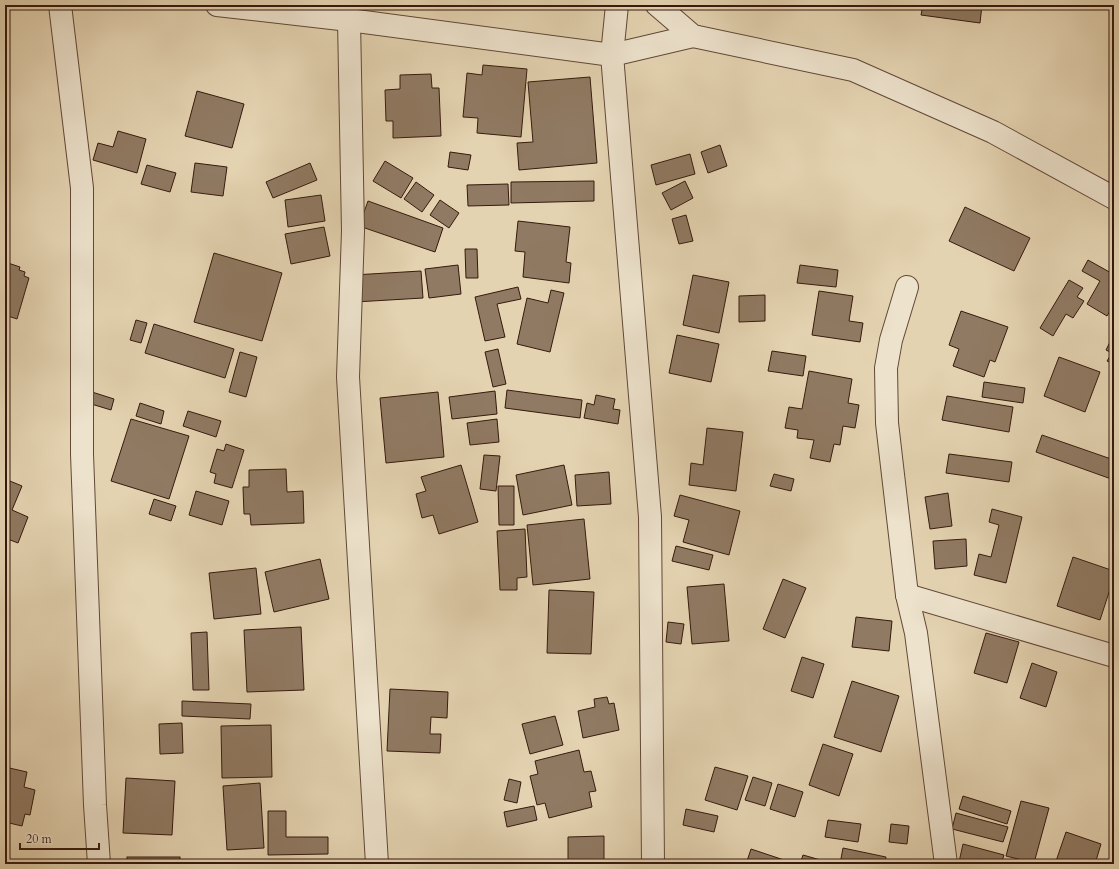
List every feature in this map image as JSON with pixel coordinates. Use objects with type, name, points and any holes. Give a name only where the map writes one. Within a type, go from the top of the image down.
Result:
[{"type":"street","points":[[60,5],[82,188],[82,454],[95,805],[99,864]]},
{"type":"street","points":[[217,5],[349,20],[612,54],[693,36],[853,70],[993,132],[1114,198]]},
{"type":"street","points":[[617,5],[612,54],[650,517],[653,864]]},
{"type":"street","points":[[657,5],[693,36]]},
{"type":"street","points":[[349,20],[353,231],[348,377],[377,864]]},
{"type":"street","points":[[907,287],[891,340],[886,368],[887,422],[907,595],[916,633],[946,864]]},
{"type":"street","points":[[907,595],[1114,656]]},
{"type":"building","points":[[923,5],[982,5],[980,23],[921,15]]},
{"type":"building","points":[[483,65],[527,69],[521,137],[477,133],[478,118],[463,117],[467,73],[482,75]]},
{"type":"building","points":[[431,74],[432,88],[439,88],[441,136],[393,138],[393,121],[386,121],[385,90],[400,89],[400,75]]},
{"type":"building","points":[[590,77],[597,163],[519,170],[517,143],[533,142],[528,82]]},
{"type":"building","points":[[197,91],[244,104],[232,148],[185,136]]},
{"type":"building","points":[[118,131],[146,139],[137,173],[93,160],[98,143],[113,147]]},
{"type":"building","points":[[720,145],[727,166],[708,173],[701,152]]},
{"type":"building","points":[[450,152],[471,155],[468,170],[448,167]]},
{"type":"building","points":[[690,154],[695,174],[656,185],[651,165]]},
{"type":"building","points":[[385,161],[413,178],[401,198],[373,181]]},
{"type":"building","points":[[195,163],[227,167],[223,196],[191,192]]},
{"type":"building","points":[[310,163],[317,180],[273,198],[266,182]]},
{"type":"building","points":[[147,165],[176,173],[170,192],[141,184]]},
{"type":"building","points":[[594,181],[594,201],[511,203],[511,182]]},
{"type":"building","points":[[685,181],[693,198],[671,210],[662,193]]},
{"type":"building","points":[[416,182],[434,195],[422,212],[404,199]]},
{"type":"building","points":[[508,184],[509,205],[468,206],[467,185]]},
{"type":"building","points":[[321,195],[325,221],[288,227],[285,200]]},
{"type":"building","points":[[440,200],[459,213],[449,228],[430,215]]},
{"type":"building","points":[[368,201],[443,228],[435,252],[359,226]]},
{"type":"building","points":[[965,207],[1030,238],[1014,271],[949,241]]},
{"type":"building","points":[[686,215],[693,241],[679,244],[672,219]]},
{"type":"building","points":[[518,221],[570,227],[566,262],[571,263],[569,283],[523,277],[525,252],[515,251]]},
{"type":"building","points":[[324,227],[330,256],[291,264],[285,234]]},
{"type":"building","points":[[465,249],[477,249],[478,278],[466,278]]},
{"type":"building","points":[[214,253],[282,273],[262,341],[194,322]]},
{"type":"building","points":[[1088,260],[1113,274],[1114,273],[1114,304],[1107,316],[1087,304],[1100,281],[1082,271]]},
{"type":"building","points":[[5,262],[20,267],[19,270],[25,272],[24,276],[29,278],[17,319],[5,315]]},
{"type":"building","points":[[458,265],[461,294],[429,298],[425,269]]},
{"type":"building","points":[[800,265],[838,270],[836,287],[797,283]]},
{"type":"building","points":[[421,271],[423,298],[355,302],[353,275]]},
{"type":"building","points":[[693,275],[729,282],[719,333],[683,325]]},
{"type":"building","points":[[1069,280],[1083,288],[1077,297],[1084,301],[1073,318],[1066,314],[1053,336],[1040,328]]},
{"type":"building","points":[[518,287],[521,299],[497,304],[505,337],[485,341],[475,297]]},
{"type":"building","points":[[551,290],[564,293],[550,352],[517,344],[527,298],[548,303]]},
{"type":"building","points":[[819,291],[853,296],[849,321],[863,323],[860,342],[812,335]]},
{"type":"building","points":[[765,295],[765,321],[739,322],[739,296]]},
{"type":"building","points":[[961,311],[1008,327],[995,362],[990,360],[984,377],[953,366],[959,349],[949,345]]},
{"type":"building","points":[[136,320],[147,323],[141,343],[130,340]]},
{"type":"building","points":[[154,324],[234,349],[225,378],[145,353]]},
{"type":"building","points":[[1114,334],[1114,364],[1107,361],[1112,353],[1106,350]]},
{"type":"building","points":[[677,335],[719,344],[711,382],[669,373]]},
{"type":"building","points":[[498,349],[506,384],[493,387],[485,352]]},
{"type":"building","points":[[772,351],[806,356],[803,376],[768,371]]},
{"type":"building","points":[[240,352],[257,357],[246,397],[229,392]]},
{"type":"building","points":[[1059,357],[1100,372],[1085,412],[1044,396]]},
{"type":"building","points":[[809,371],[852,379],[848,403],[859,405],[855,428],[843,426],[840,445],[834,444],[830,462],[810,458],[814,440],[797,438],[798,430],[785,428],[789,407],[802,409]]},
{"type":"building","points":[[984,382],[1025,388],[1023,403],[982,397]]},
{"type":"building","points":[[507,390],[582,400],[580,418],[505,408]]},
{"type":"building","points":[[495,391],[497,414],[452,419],[449,397]]},
{"type":"building","points":[[92,392],[114,399],[111,410],[88,403]]},
{"type":"building","points":[[438,392],[444,457],[386,463],[380,398]]},
{"type":"building","points":[[596,395],[615,399],[613,409],[620,410],[618,424],[584,418],[587,403],[594,405]]},
{"type":"building","points":[[947,396],[1013,407],[1009,432],[942,420]]},
{"type":"building","points":[[140,403],[164,411],[161,424],[136,416]]},
{"type":"building","points":[[188,411],[221,421],[216,437],[183,426]]},
{"type":"building","points":[[131,419],[189,436],[169,499],[111,481]]},
{"type":"building","points":[[497,419],[499,442],[470,445],[467,423]]},
{"type":"building","points":[[707,428],[743,432],[736,491],[689,485],[691,463],[703,465]]},
{"type":"building","points":[[1042,435],[1114,460],[1114,480],[1036,452]]},
{"type":"building","points":[[226,444],[244,450],[232,488],[214,483],[216,474],[210,472],[217,449],[224,451]]},
{"type":"building","points":[[949,454],[1012,462],[1009,482],[946,473]]},
{"type":"building","points":[[484,455],[500,456],[496,491],[480,489]]},
{"type":"building","points":[[461,465],[478,522],[439,534],[433,515],[422,518],[416,494],[426,491],[421,477]]},
{"type":"building","points":[[564,465],[572,505],[523,515],[516,475]]},
{"type":"building","points":[[286,469],[287,492],[303,491],[304,523],[251,525],[250,514],[244,514],[243,487],[249,487],[249,470]]},
{"type":"building","points":[[609,472],[611,504],[577,506],[575,475]]},
{"type":"building","points":[[774,474],[794,479],[791,491],[770,486]]},
{"type":"building","points":[[5,479],[22,486],[12,510],[28,517],[18,543],[5,538]]},
{"type":"building","points":[[498,486],[514,486],[514,525],[499,525]]},
{"type":"building","points":[[196,491],[229,501],[222,525],[189,515]]},
{"type":"building","points":[[948,493],[952,526],[930,529],[925,497]]},
{"type":"building","points":[[680,495],[740,511],[729,555],[683,542],[689,520],[674,516]]},
{"type":"building","points":[[154,499],[176,506],[171,521],[149,514]]},
{"type":"building","points":[[992,509],[1022,517],[1006,583],[974,575],[979,554],[991,557],[999,525],[989,522]]},
{"type":"building","points":[[584,519],[590,579],[533,585],[527,525]]},
{"type":"building","points":[[525,529],[527,577],[517,578],[517,590],[500,590],[497,531]]},
{"type":"building","points":[[966,539],[967,566],[935,569],[933,541]]},
{"type":"building","points":[[676,546],[713,555],[709,570],[672,561]]},
{"type":"building","points":[[1073,557],[1114,571],[1114,577],[1100,620],[1057,606]]},
{"type":"building","points":[[320,559],[329,599],[274,612],[265,572]]},
{"type":"building","points":[[256,568],[261,614],[214,619],[209,573]]},
{"type":"building","points":[[783,579],[806,588],[785,638],[763,629]]},
{"type":"building","points":[[724,584],[729,641],[692,644],[687,587]]},
{"type":"building","points":[[549,590],[594,592],[591,654],[547,653]]},
{"type":"building","points":[[856,617],[892,621],[889,651],[852,647]]},
{"type":"building","points":[[668,622],[684,624],[681,644],[666,642]]},
{"type":"building","points":[[301,627],[304,690],[247,692],[244,630]]},
{"type":"building","points":[[207,632],[209,690],[193,690],[191,633]]},
{"type":"building","points":[[986,633],[1019,642],[1007,683],[974,673]]},
{"type":"building","points":[[802,657],[824,664],[813,698],[791,691]]},
{"type":"building","points":[[1032,663],[1057,672],[1046,707],[1020,698]]},
{"type":"building","points":[[852,681],[899,696],[881,752],[834,737]]},
{"type":"building","points":[[390,689],[448,692],[447,718],[431,717],[430,734],[441,734],[440,753],[387,751]]},
{"type":"building","points":[[607,697],[609,704],[614,703],[619,730],[583,738],[578,711],[595,707],[594,699]]},
{"type":"building","points":[[182,701],[251,704],[250,719],[182,716]]},
{"type":"building","points":[[555,716],[563,745],[530,754],[522,724]]},
{"type":"building","points":[[182,723],[183,753],[160,754],[159,724]]},
{"type":"building","points":[[271,725],[272,777],[222,778],[221,726]]},
{"type":"building","points":[[823,744],[853,754],[839,796],[809,785]]},
{"type":"building","points":[[579,750],[584,772],[591,771],[596,791],[589,792],[592,807],[549,818],[545,803],[537,805],[530,776],[538,774],[535,761]]},
{"type":"building","points":[[5,767],[27,772],[24,787],[35,790],[30,815],[25,814],[22,826],[5,822]]},
{"type":"building","points":[[715,767],[748,776],[737,810],[705,800]]},
{"type":"building","points":[[753,777],[772,783],[765,806],[745,800]]},
{"type":"building","points":[[126,778],[175,781],[172,835],[123,833]]},
{"type":"building","points":[[509,779],[521,782],[517,803],[504,800]]},
{"type":"building","points":[[260,783],[264,848],[227,850],[223,786]]},
{"type":"building","points":[[778,784],[803,792],[795,817],[770,809]]},
{"type":"building","points":[[963,796],[1011,811],[1007,824],[959,809]]},
{"type":"building","points":[[1021,801],[1049,808],[1034,863],[1006,856]]},
{"type":"building","points":[[534,806],[537,820],[507,827],[504,812]]},
{"type":"building","points":[[686,809],[718,816],[714,832],[683,825]]},
{"type":"building","points":[[268,811],[286,811],[286,837],[328,837],[328,854],[268,855]]},
{"type":"building","points":[[956,813],[1008,827],[1003,842],[952,829]]},
{"type":"building","points":[[828,820],[861,824],[858,842],[825,837]]},
{"type":"building","points":[[891,824],[909,826],[907,844],[889,842]]},
{"type":"building","points":[[1066,832],[1101,844],[1095,864],[1055,864]]},
{"type":"building","points":[[604,836],[604,864],[568,864],[568,837]]},
{"type":"building","points":[[963,844],[1004,855],[1001,864],[968,864],[959,862]]},
{"type":"building","points":[[843,848],[886,857],[885,864],[840,864]]},
{"type":"building","points":[[751,849],[790,862],[789,864],[746,864]]},
{"type":"building","points":[[803,855],[824,861],[823,864],[800,864]]},
{"type":"building","points":[[127,857],[180,857],[180,864],[127,864]]},
{"type":"building","points":[[274,860],[274,864],[230,864]]}]
